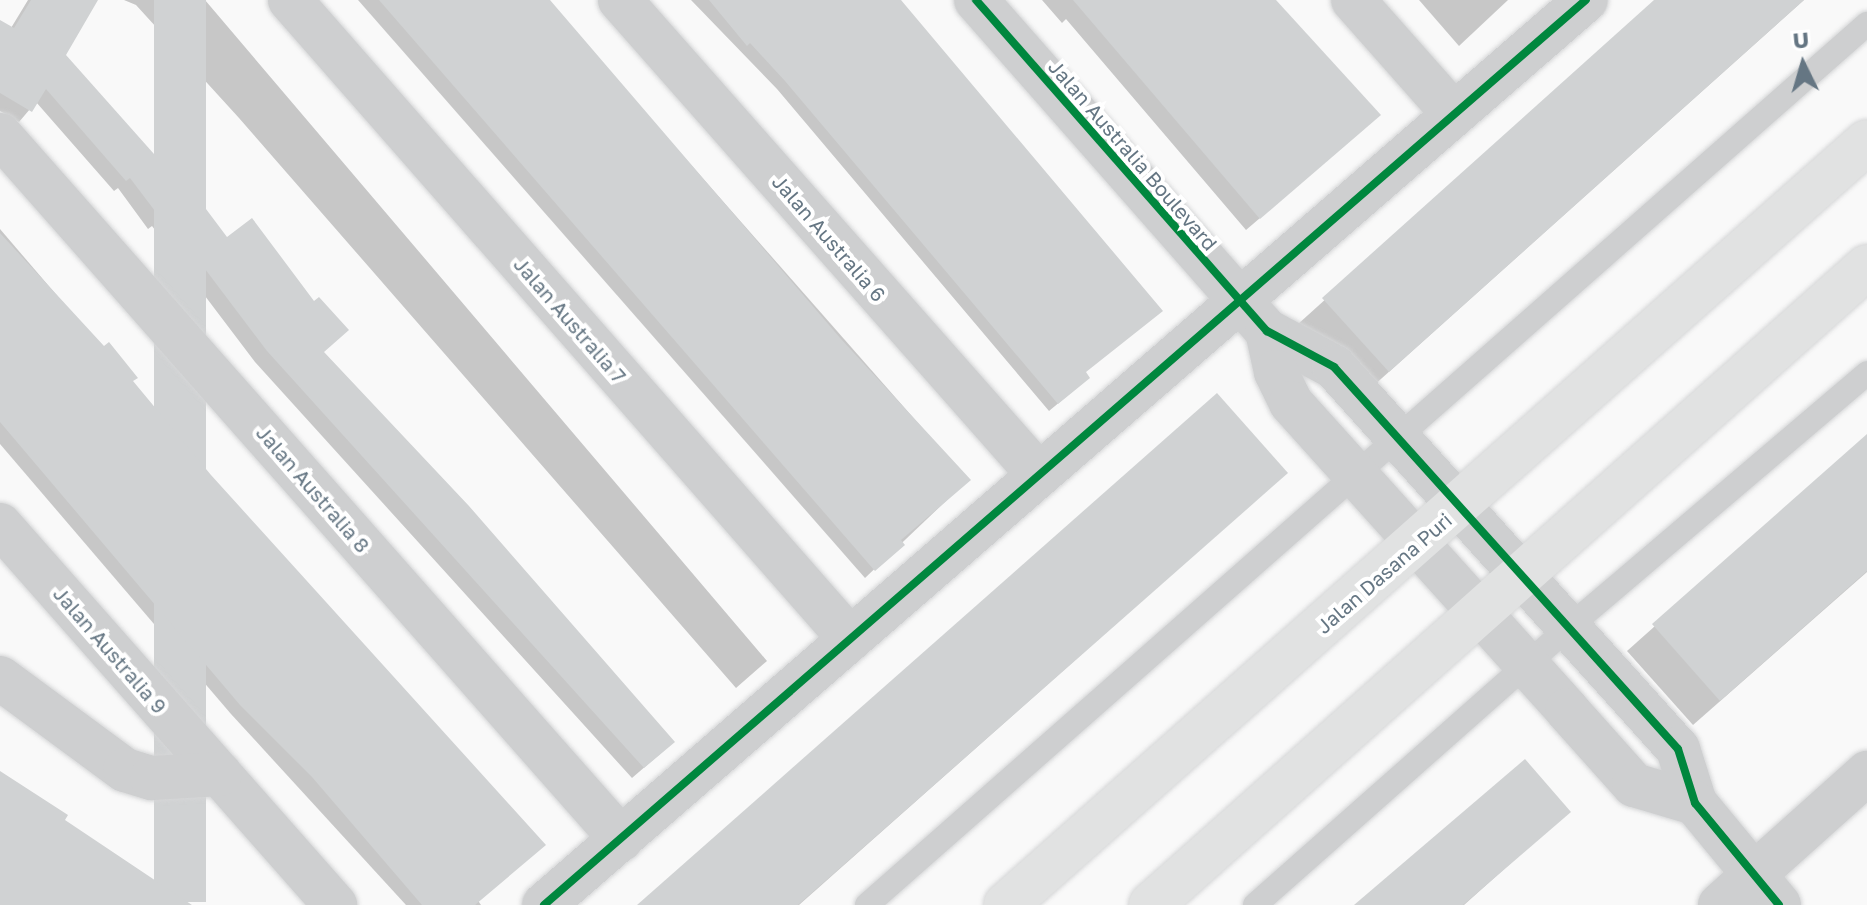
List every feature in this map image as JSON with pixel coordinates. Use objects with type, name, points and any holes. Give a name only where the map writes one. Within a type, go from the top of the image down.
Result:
[{"type":"main road","name":"Jalan Dasana Puri","points":[[1006,905],[1418,544],[1867,142]]},
{"type":"main road","points":[[1151,905],[1867,267]]},
{"type":"street","name":"Jalan Australia 7","points":[[290,0],[850,639]]},
{"type":"street","name":"Jalan Australia 6","points":[[620,0],[1039,475]]},
{"type":"street","name":"Jalan Australia Boulevard","points":[[976,0],[1254,316]]},
{"type":"street","points":[[1353,0],[1454,114]]},
{"type":"street","points":[[544,905],[1039,475],[1254,316],[1454,114],[1586,0]]},
{"type":"street","name":"Jalan Australia 8","points":[[3,137],[621,839]]},
{"type":"street","points":[[1254,316],[1334,367],[1569,627],[1678,749],[1695,803],[1767,890]]},
{"type":"street","points":[[1254,316],[1291,403],[1634,785],[1695,803]]},
{"type":"street","name":"Jalan Australia 9","points":[[0,525],[335,905]]},
{"type":"street","points":[[0,678],[125,770],[152,778],[220,774]]},
{"type":"street","points":[[1720,905],[1767,890],[1867,773]]},
{"type":"lane","points":[[867,905],[1867,24]]},
{"type":"lane","points":[[1255,905],[1569,627],[1867,373]]},
{"type":"building","points":[[31,0],[98,0],[66,55],[194,199],[197,197],[227,237],[252,218],[314,301],[319,297],[349,330],[324,352],[469,506],[675,742],[644,768],[267,351],[165,216],[161,219],[130,178],[126,181],[46,89],[32,112],[0,93],[0,20],[14,28]]},
{"type":"building","points":[[154,0],[206,0],[206,902],[154,902]]},
{"type":"building","points":[[379,0],[550,0],[841,339],[971,480],[901,540],[905,545],[875,571]]},
{"type":"building","points":[[709,0],[901,0],[1163,311],[1086,372],[1090,378],[1058,404],[785,81],[750,43],[747,46]]},
{"type":"building","points":[[1073,0],[1276,0],[1381,115],[1260,219]]},
{"type":"building","points":[[1654,0],[1804,0],[1389,372],[1322,298]]},
{"type":"building","points":[[0,233],[104,346],[109,342],[138,378],[133,381],[211,475],[546,845],[475,905],[422,905],[312,777],[240,705],[0,422]]},
{"type":"building","points":[[1217,393],[1288,473],[798,905],[637,905]]},
{"type":"building","points":[[1867,434],[1867,571],[1720,701],[1652,624]]},
{"type":"building","points":[[1525,759],[1571,812],[1463,905],[1354,905]]},
{"type":"building","points":[[0,771],[68,815],[65,820],[192,905],[0,905]]},
{"type":"cycle path","points":[[976,0],[1267,331],[1334,367],[1678,749],[1695,803],[1779,905]]},
{"type":"cycle path","points":[[544,905],[1586,0]]}]
